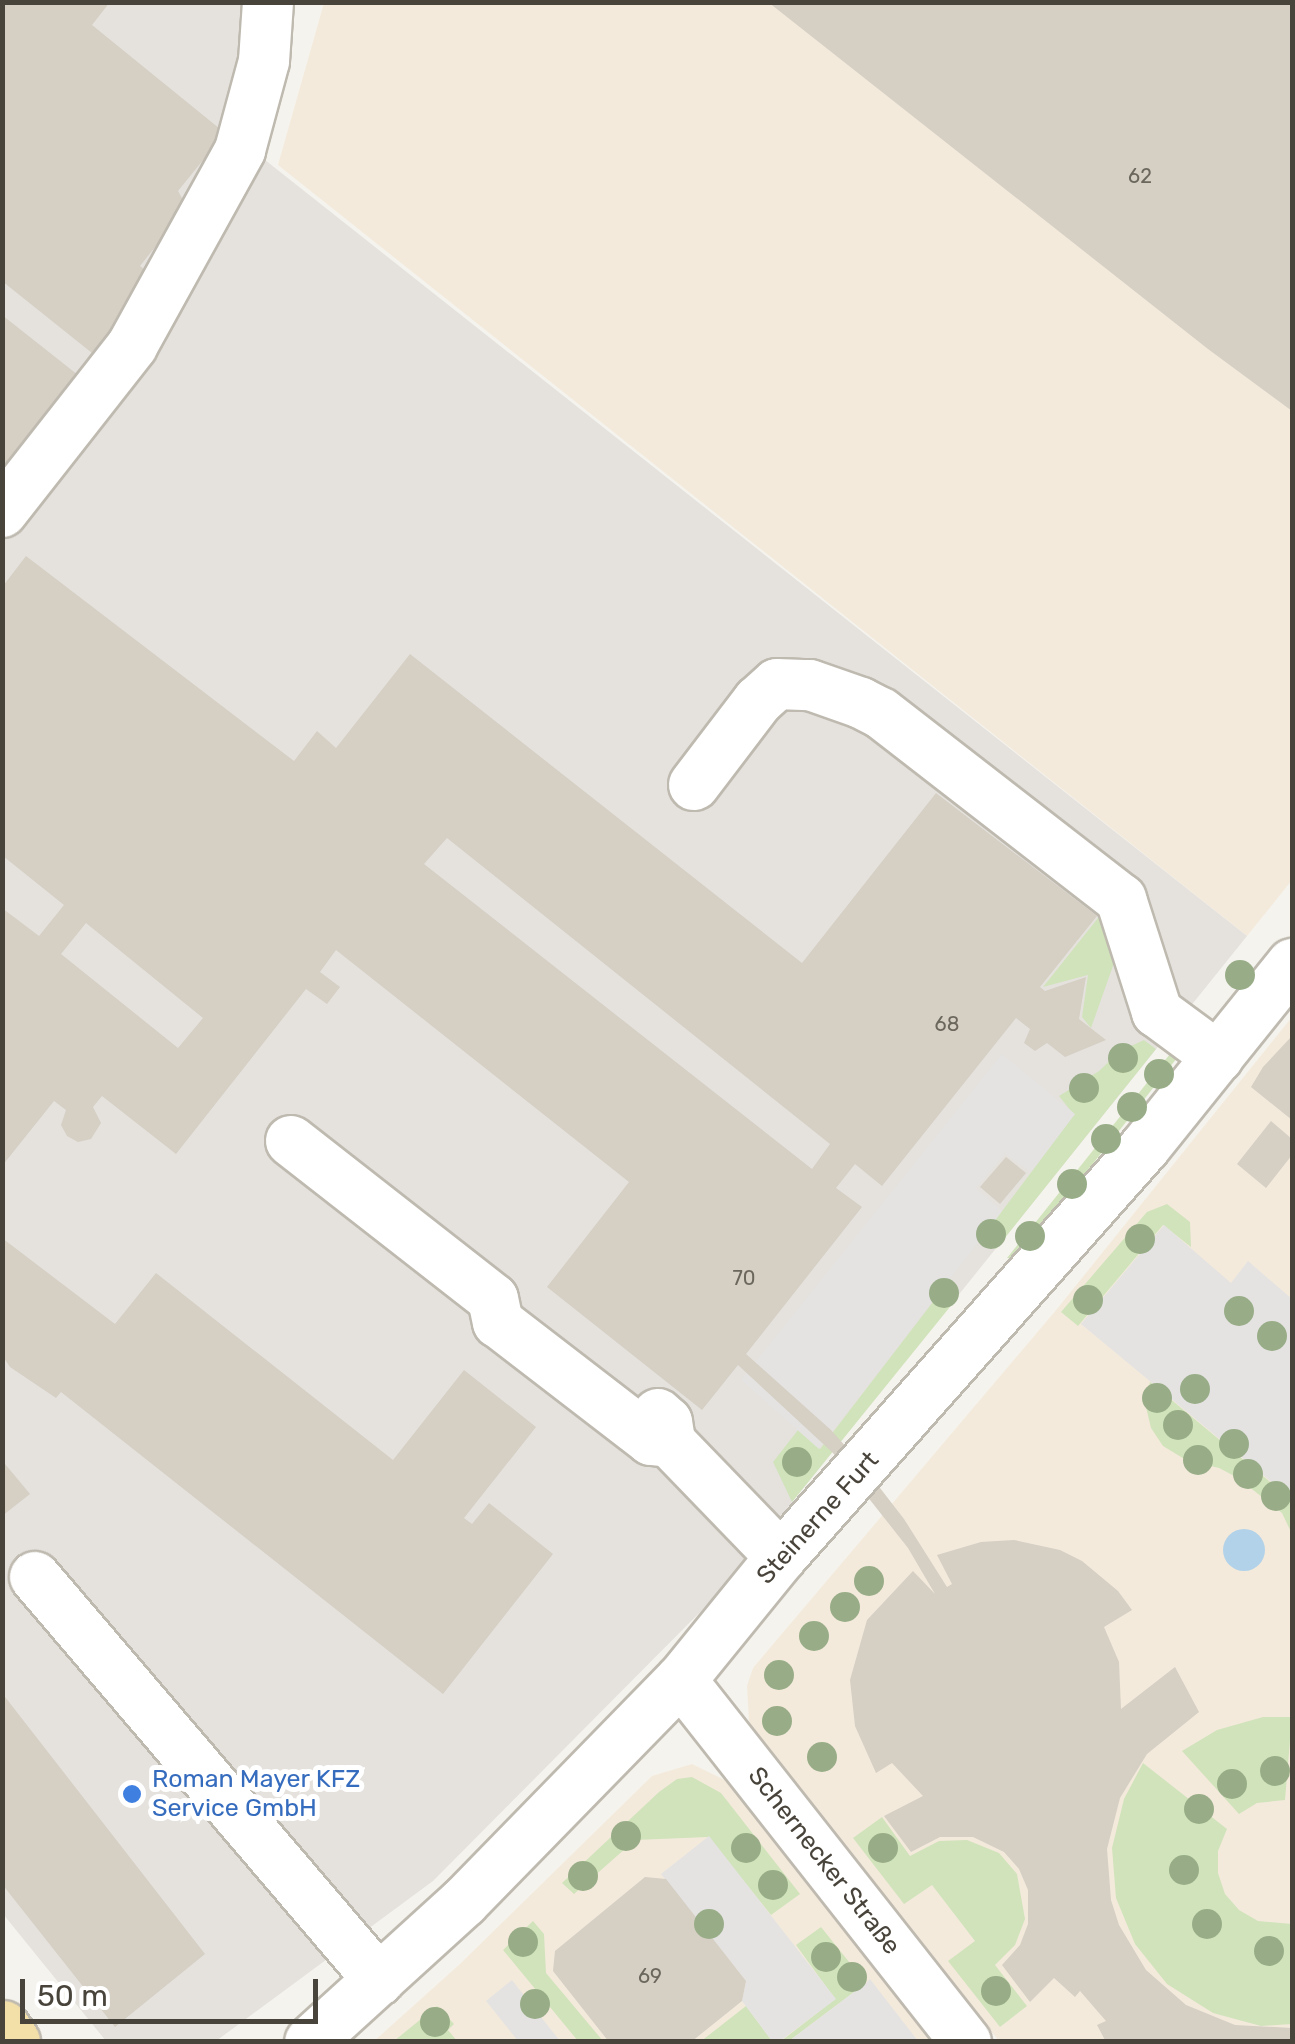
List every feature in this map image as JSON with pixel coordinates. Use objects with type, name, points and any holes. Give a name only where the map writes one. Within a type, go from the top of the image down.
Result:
[{"type":"main road","points":[[2,2028],[12,2042]]},
{"type":"street","points":[[2,512],[132,346],[240,150],[264,61],[268,2]]},
{"type":"street","points":[[694,785],[758,702],[777,684],[810,685],[861,703],[881,714],[1121,899],[1158,1012],[1218,1057]]},
{"type":"street","name":"Steinerne Furt","points":[[310,2042],[464,1902],[681,1680],[781,1557],[945,1376],[1218,1057],[1292,964]]},
{"type":"street","points":[[291,1141],[493,1299],[498,1322],[651,1440],[670,1442],[781,1557]]},
{"type":"street","points":[[35,1577],[379,1980]]},
{"type":"street","name":"Schernecker Straße","points":[[681,1680],[966,2042]]},
{"type":"shaded area","points":[[2,3],[284,3],[251,149],[1247,936],[719,1593],[433,1881],[216,2041],[106,2041],[3,1914]]},
{"type":"shaded area","points":[[324,3],[1292,3],[1292,880],[1247,936],[278,165]]},
{"type":"shaded area","points":[[1292,1017],[1292,2041],[999,2041],[759,1738],[749,1721],[747,1686],[753,1668],[1057,1309]]},
{"type":"shaded area","points":[[1002,1054],[1075,1114],[1031,1172],[1005,1154],[976,1188],[1002,1211],[819,1449],[741,1380]]},
{"type":"shaded area","points":[[1164,1225],[1231,1283],[1248,1261],[1292,1299],[1292,1499],[1081,1324]]},
{"type":"shaded area","points":[[692,1764],[731,1783],[934,2042],[373,2042],[460,1964],[652,1776]]},
{"type":"shaded area","points":[[709,1836],[836,1999],[780,2041],[772,2041],[742,2001],[746,1981],[661,1874]]},
{"type":"shaded area","points":[[870,1979],[918,2041],[789,2041],[866,1983]]},
{"type":"shaded area","points":[[512,1980],[560,2041],[518,2041],[486,2001]]},
{"type":"green space","points":[[1102,913],[1119,949],[1091,1028],[1082,1017],[1088,975],[1043,987]]},
{"type":"green space","points":[[1144,1040],[1156,1049],[996,1249],[979,1242],[1074,1115],[1059,1096],[1099,1071],[1120,1051]]},
{"type":"green space","points":[[1170,1054],[1177,1058],[1017,1259],[1007,1258]]},
{"type":"green space","points":[[1167,1204],[1190,1222],[1191,1247],[1163,1225],[1078,1326],[1061,1312],[1147,1212]]},
{"type":"green space","points":[[949,1281],[958,1297],[792,1502],[773,1462],[798,1430],[820,1449]]},
{"type":"green space","points":[[1150,1382],[1292,1500],[1292,1534],[1282,1513],[1238,1478],[1219,1468],[1186,1460],[1163,1446],[1151,1428],[1145,1403]]},
{"type":"green space","points":[[1263,1717],[1292,1717],[1285,1800],[1257,1803],[1239,1814],[1182,1751],[1217,1730]]},
{"type":"green space","points":[[1143,1763],[1227,1829],[1218,1851],[1218,1873],[1225,1894],[1239,1910],[1258,1921],[1292,1924],[1292,2024],[1261,2026],[1213,2013],[1167,1984],[1135,1944],[1116,1898],[1112,1848],[1124,1799]]},
{"type":"green space","points":[[692,1777],[721,1793],[800,1894],[771,1915],[708,1837],[635,1840],[574,1894],[562,1883],[659,1792],[677,1779]]},
{"type":"green space","points":[[882,1817],[910,1856],[939,1841],[967,1840],[999,1853],[1017,1874],[1025,1919],[1015,1945],[995,1965],[1027,2006],[1000,2027],[948,1961],[975,1941],[932,1885],[904,1904],[853,1838]]},
{"type":"green space","points":[[533,1921],[544,1934],[546,1973],[603,2041],[578,2041],[503,1950]]},
{"type":"green space","points":[[821,1927],[866,1983],[789,2041],[780,2042],[835,1999],[796,1945]]},
{"type":"green space","points":[[437,2006],[454,2024],[448,2030],[457,2041],[394,2041]]},
{"type":"green space","points":[[746,2006],[772,2041],[700,2042]]},
{"type":"water","points":[[1244,1529],[1259,1535],[1265,1550],[1259,1565],[1244,1571],[1229,1565],[1223,1550],[1229,1535]]},
{"type":"building","points":[[2,2],[110,2],[92,25],[225,133],[178,191],[187,207],[140,266],[158,281],[97,357],[2,281]]},
{"type":"building","points":[[768,2],[1292,2],[1292,411],[1208,349]]},
{"type":"building","points":[[2,315],[83,379],[2,480]]},
{"type":"building","points":[[26,556],[294,761],[317,731],[336,748],[410,654],[802,963],[936,793],[1097,916],[1040,987],[1045,991],[1086,977],[1079,1019],[1106,1040],[1065,1057],[1047,1043],[1035,1051],[1024,1043],[1030,1029],[1016,1018],[882,1186],[855,1164],[836,1188],[862,1207],[746,1354],[831,1430],[863,1466],[904,1519],[947,1587],[952,1584],[937,1555],[981,1542],[1014,1540],[1060,1550],[1082,1561],[1118,1591],[1132,1610],[1104,1627],[1119,1662],[1121,1709],[1175,1667],[1199,1712],[1147,1754],[1120,1798],[1107,1849],[1111,1900],[1119,1925],[1146,1970],[1186,2005],[1235,2025],[1292,2028],[1292,2042],[1106,2042],[1097,2025],[1106,2021],[1080,1991],[1075,1997],[1054,1978],[1030,2002],[1002,1965],[1020,1945],[1028,1924],[1028,1890],[1019,1869],[1004,1852],[973,1837],[940,1837],[911,1852],[884,1816],[923,1796],[892,1763],[876,1773],[855,1726],[850,1680],[867,1620],[913,1571],[935,1594],[908,1548],[833,1453],[738,1365],[702,1410],[547,1287],[629,1182],[336,950],[320,972],[340,987],[327,1004],[306,989],[176,1154],[102,1096],[93,1107],[101,1123],[91,1139],[78,1142],[67,1136],[61,1125],[66,1110],[54,1101],[2,1166],[2,908],[39,936],[64,905],[3,856],[3,586]],"holes":[[[447,838],[830,1144],[812,1169],[424,864]],[[86,923],[203,1018],[178,1048],[61,954]]]},
{"type":"building","points":[[1292,1036],[1292,1120],[1251,1087],[1263,1067]]},
{"type":"building","points":[[1271,1121],[1292,1139],[1292,1155],[1266,1188],[1237,1164]]},
{"type":"building","points":[[1006,1157],[1026,1173],[1000,1204],[980,1187]]},
{"type":"building","points":[[2,1238],[115,1324],[156,1273],[393,1460],[464,1370],[536,1427],[464,1518],[472,1524],[489,1503],[553,1554],[443,1694],[61,1392],[56,1398],[10,1367],[2,1355]]},
{"type":"building","points":[[5,1464],[30,1494],[2,1516],[2,1466]]},
{"type":"building","points":[[2,1693],[205,1954],[115,2027],[2,1884]]},
{"type":"building","points":[[645,1877],[666,1879],[746,1981],[742,2001],[691,2042],[609,2042],[553,1971],[555,1951]]},
{"type":"place","name":"Roman Mayer KFZ Service GmbH","points":[[132,1794]]}]
